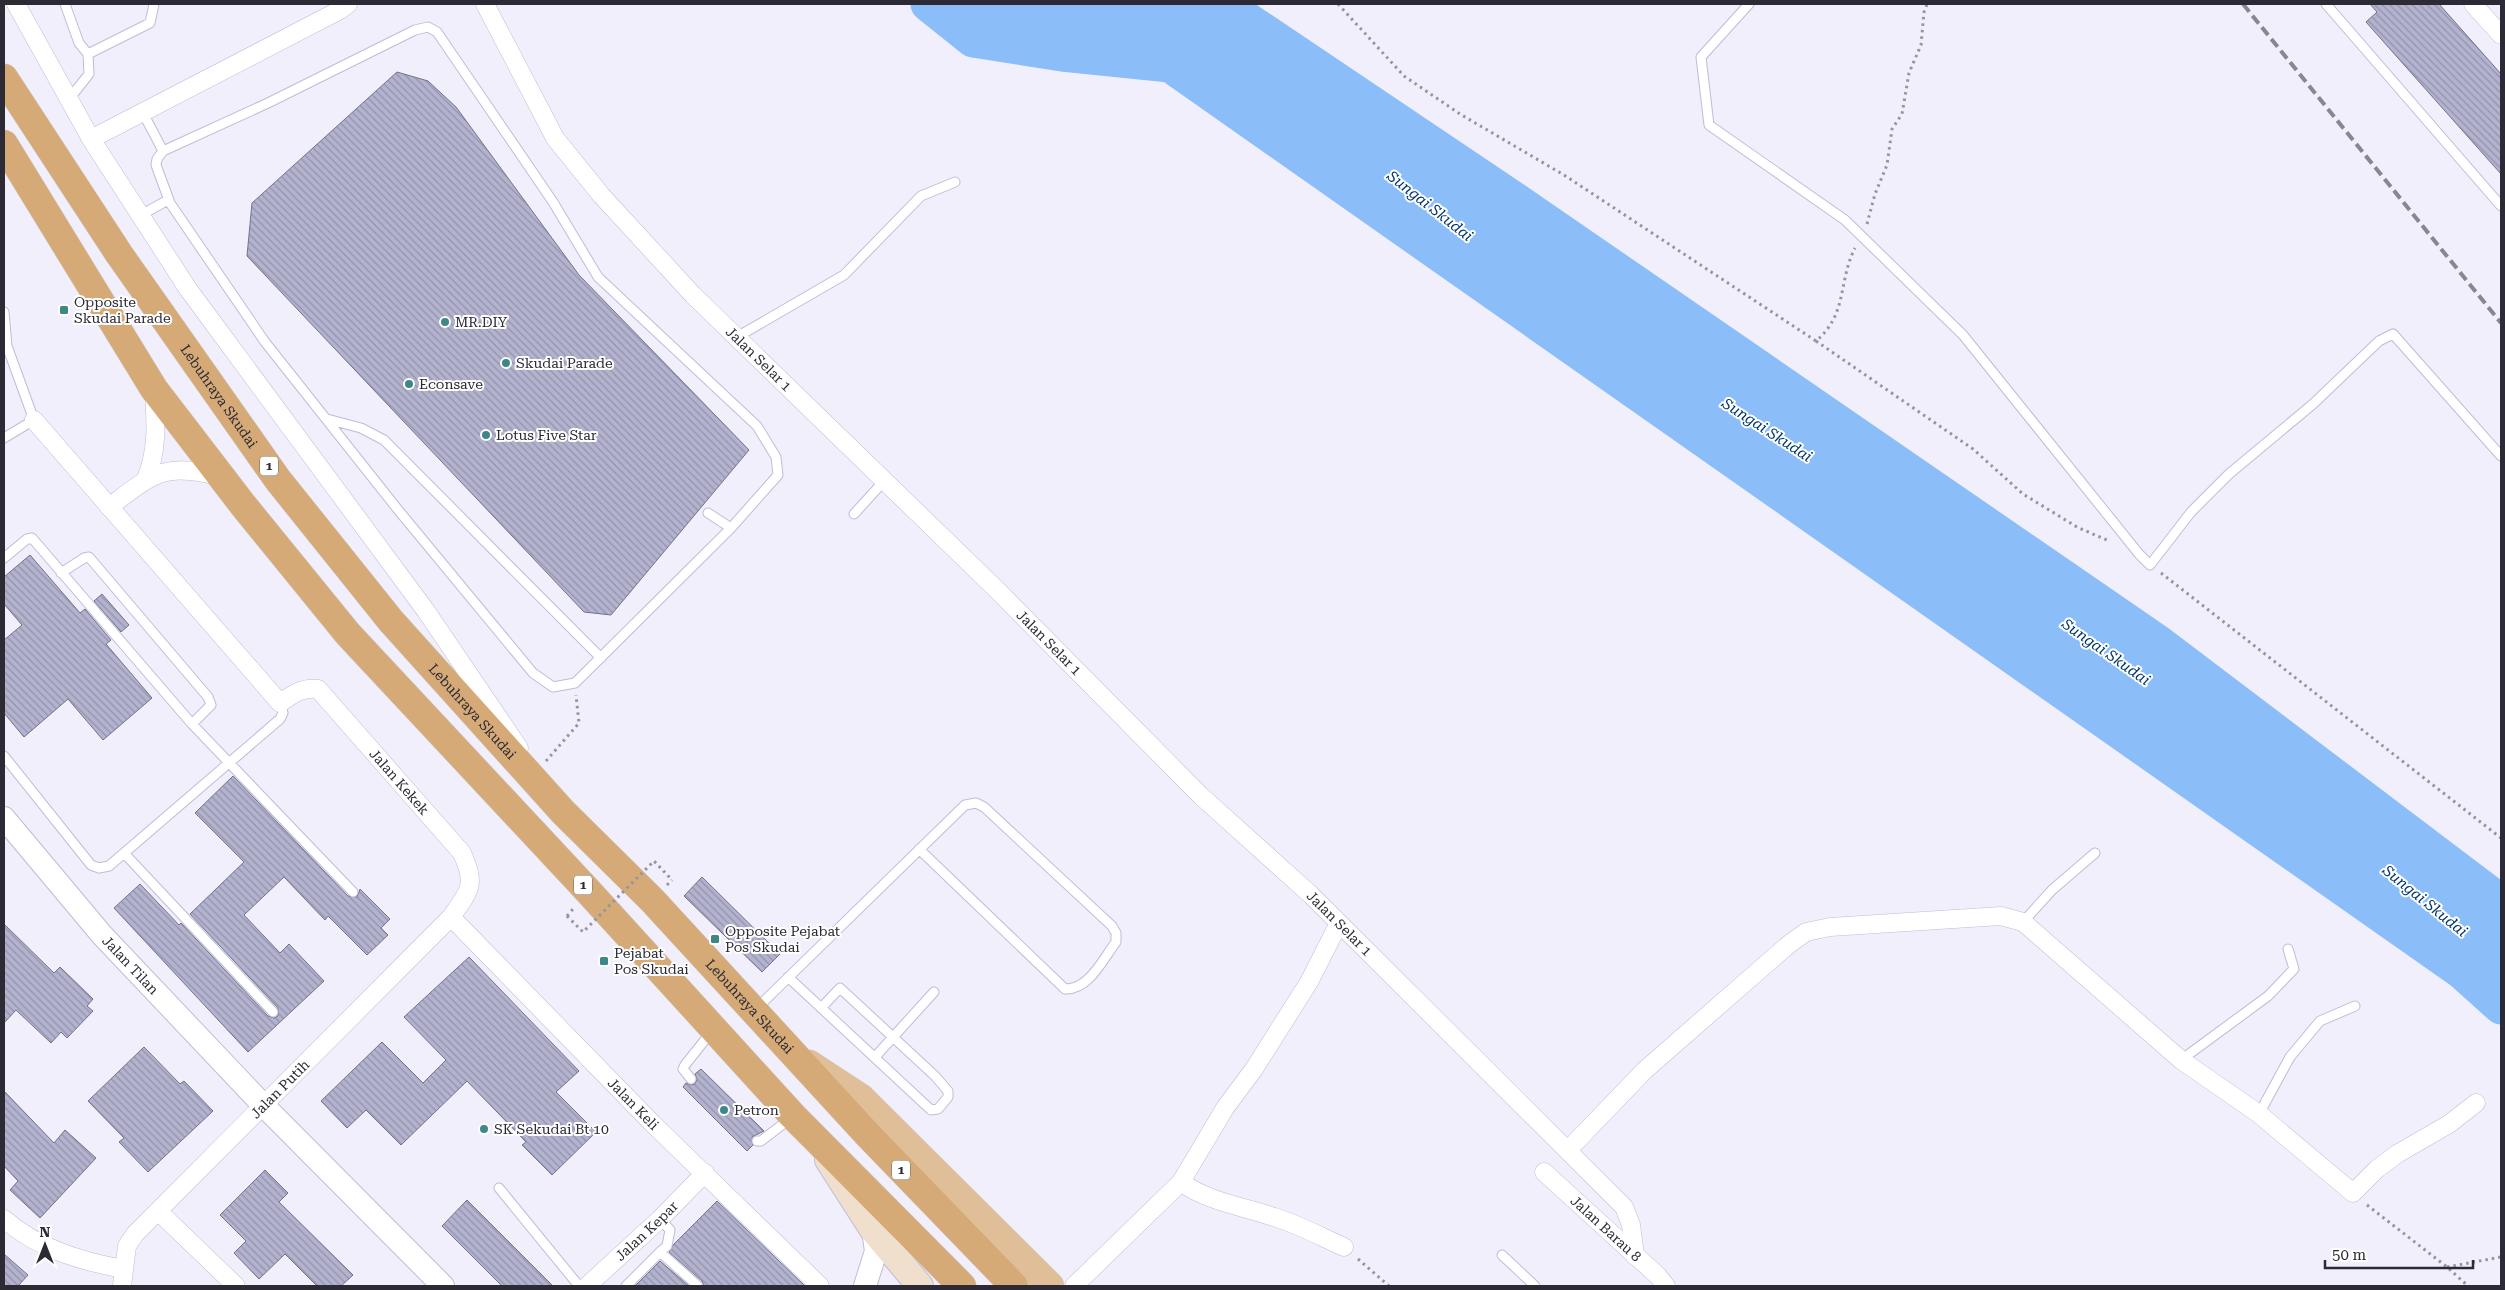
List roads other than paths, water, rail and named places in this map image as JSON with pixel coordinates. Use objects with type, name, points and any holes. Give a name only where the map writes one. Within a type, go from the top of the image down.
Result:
[{"type":"highway","name":"Lebuhraya Skudai","points":[[4,78],[120,254],[278,480],[392,621],[563,812],[652,900],[791,1052],[1014,1286]]},
{"type":"highway","name":"1","points":[[4,144],[154,389],[221,477],[348,634],[588,891],[793,1116],[962,1286]]},
{"type":"main road","points":[[791,1052],[862,1098],[1050,1286]]},
{"type":"main road","points":[[815,1139],[873,1230],[920,1286]]},
{"type":"street","points":[[16,4],[92,139],[188,289],[426,611],[563,812]]},
{"type":"street","points":[[92,139],[142,111],[340,10],[348,4]]},
{"type":"street","name":"Jalan Selar 1","points":[[485,4],[555,138],[614,210],[693,295],[884,480],[1195,790],[1292,877],[1339,923],[1624,1207],[1632,1224],[1635,1256]]},
{"type":"street","points":[[2473,4],[2501,35]]},
{"type":"street","points":[[146,479],[154,459],[157,436],[154,389]]},
{"type":"street","points":[[34,420],[280,702]]},
{"type":"street","points":[[109,507],[146,479],[164,470],[204,472],[221,477]]},
{"type":"street","name":"Jalan Kekek","points":[[280,702],[299,690],[308,688],[318,689],[462,853],[470,872],[470,892],[451,917]]},
{"type":"street","name":"Jalan Tilan","points":[[4,818],[102,935],[263,1105],[443,1286]]},
{"type":"street","points":[[1568,1150],[1645,1070],[1782,949],[1806,932],[1830,927],[2001,916],[2023,922],[2181,1060],[2259,1114],[2353,1193],[2377,1168],[2397,1154],[2449,1124],[2476,1103]]},
{"type":"street","name":"Jalan Putih","points":[[123,1278],[127,1246],[135,1234],[451,917]]},
{"type":"street","name":"Jalan Keli","points":[[451,917],[653,1124],[820,1286]]},
{"type":"street","points":[[1074,1286],[1181,1182],[1225,1108],[1254,1069],[1309,982],[1339,923]]},
{"type":"street","name":"Jalan Barau 8","points":[[1544,1172],[1658,1276],[1666,1286]]},
{"type":"street","name":"Jalan Kepar","points":[[587,1286],[660,1219],[705,1173]]},
{"type":"street","points":[[1181,1182],[1195,1192],[1209,1198],[1276,1217],[1344,1247]]},
{"type":"street","points":[[158,1211],[236,1286]]},
{"type":"street","points":[[4,1219],[22,1234],[123,1278]]},
{"type":"street","points":[[865,1286],[876,1251],[873,1230]]},
{"type":"lane","points":[[65,4],[79,43],[88,54],[88,74],[70,98]]},
{"type":"lane","points":[[88,54],[150,24],[154,4]]},
{"type":"lane","points":[[1749,4],[1701,57],[1708,125],[1844,220],[1963,335],[2139,554],[2150,565],[2191,512],[2229,474],[2312,404],[2379,341],[2393,334],[2501,456]]},
{"type":"lane","points":[[2326,4],[2501,206]]},
{"type":"lane","points":[[428,27],[437,32],[553,202],[598,277],[757,426],[776,457],[778,475],[731,528],[575,683],[553,687],[533,673],[399,511],[265,342],[169,201],[156,165],[157,159],[163,151],[268,103],[415,30],[428,27]]},
{"type":"lane","points":[[142,111],[163,151]]},
{"type":"lane","points":[[737,337],[844,275],[921,196],[955,182]]},
{"type":"lane","points":[[142,217],[169,201]]},
{"type":"lane","points":[[4,312],[5,346],[34,420],[4,438]]},
{"type":"lane","points":[[327,419],[361,428],[384,440],[601,658]]},
{"type":"lane","points":[[854,514],[884,480]]},
{"type":"lane","points":[[708,513],[731,528]]},
{"type":"lane","points":[[4,558],[27,539],[32,538],[192,724],[353,892]]},
{"type":"lane","points":[[61,573],[84,558],[89,557],[208,697],[211,706],[192,724]]},
{"type":"lane","points":[[4,756],[92,864],[99,868],[109,866],[280,719],[284,713],[280,702]]},
{"type":"lane","points":[[754,1011],[965,805],[976,803],[984,807],[1112,926],[1116,933],[1116,942],[1085,984],[1075,990],[1065,989],[919,850]]},
{"type":"lane","points":[[124,853],[273,1012]]},
{"type":"lane","points":[[2023,922],[2052,890],[2094,853]]},
{"type":"lane","points":[[2181,1060],[2268,996],[2294,969],[2288,949]]},
{"type":"lane","points":[[788,977],[821,1008],[875,1057],[931,1110],[938,1109],[948,1097],[948,1091],[840,988],[821,1008]]},
{"type":"lane","points":[[875,1057],[934,992]]},
{"type":"lane","points":[[2259,1114],[2290,1057],[2320,1021],[2355,1006]]},
{"type":"lane","points":[[691,1078],[683,1069],[713,1030]]},
{"type":"lane","points":[[757,1141],[761,1141],[793,1116]]},
{"type":"lane","points":[[499,1188],[579,1286]]},
{"type":"lane","points":[[626,1286],[667,1246],[670,1230],[660,1219]]},
{"type":"lane","points":[[660,1252],[698,1286]]},
{"type":"lane","points":[[1502,1255],[1535,1286]]},
{"type":"water","name":"Sungai Skudai","points":[[928,4],[1224,4],[1517,201],[2159,643],[2501,902],[2501,1007],[2462,972],[1170,65],[1062,54],[973,40]]},
{"type":"waterway","points":[[928,4],[973,40],[1062,54],[1170,65],[2462,972],[2501,1007]]},
{"type":"waterway","points":[[1224,4],[1517,201],[2159,643],[2501,902]]},
{"type":"railway","points":[[2243,4],[2501,323]]},
{"type":"place","name":"Opposite Skudai Parade","points":[[64,310]]},
{"type":"place","name":"MR.DIY","points":[[445,322]]},
{"type":"place","name":"Skudai Parade","points":[[506,363]]},
{"type":"place","name":"Econsave","points":[[409,384]]},
{"type":"place","name":"Lotus Five Star","points":[[486,435]]},
{"type":"place","name":"Opposite Pejabat Pos Skudai","points":[[715,939]]},
{"type":"place","name":"Pejabat Pos Skudai","points":[[604,961]]},
{"type":"place","name":"Petron","points":[[724,1110]]},
{"type":"place","name":"SK Sekudai Bt 10","points":[[484,1129]]}]
